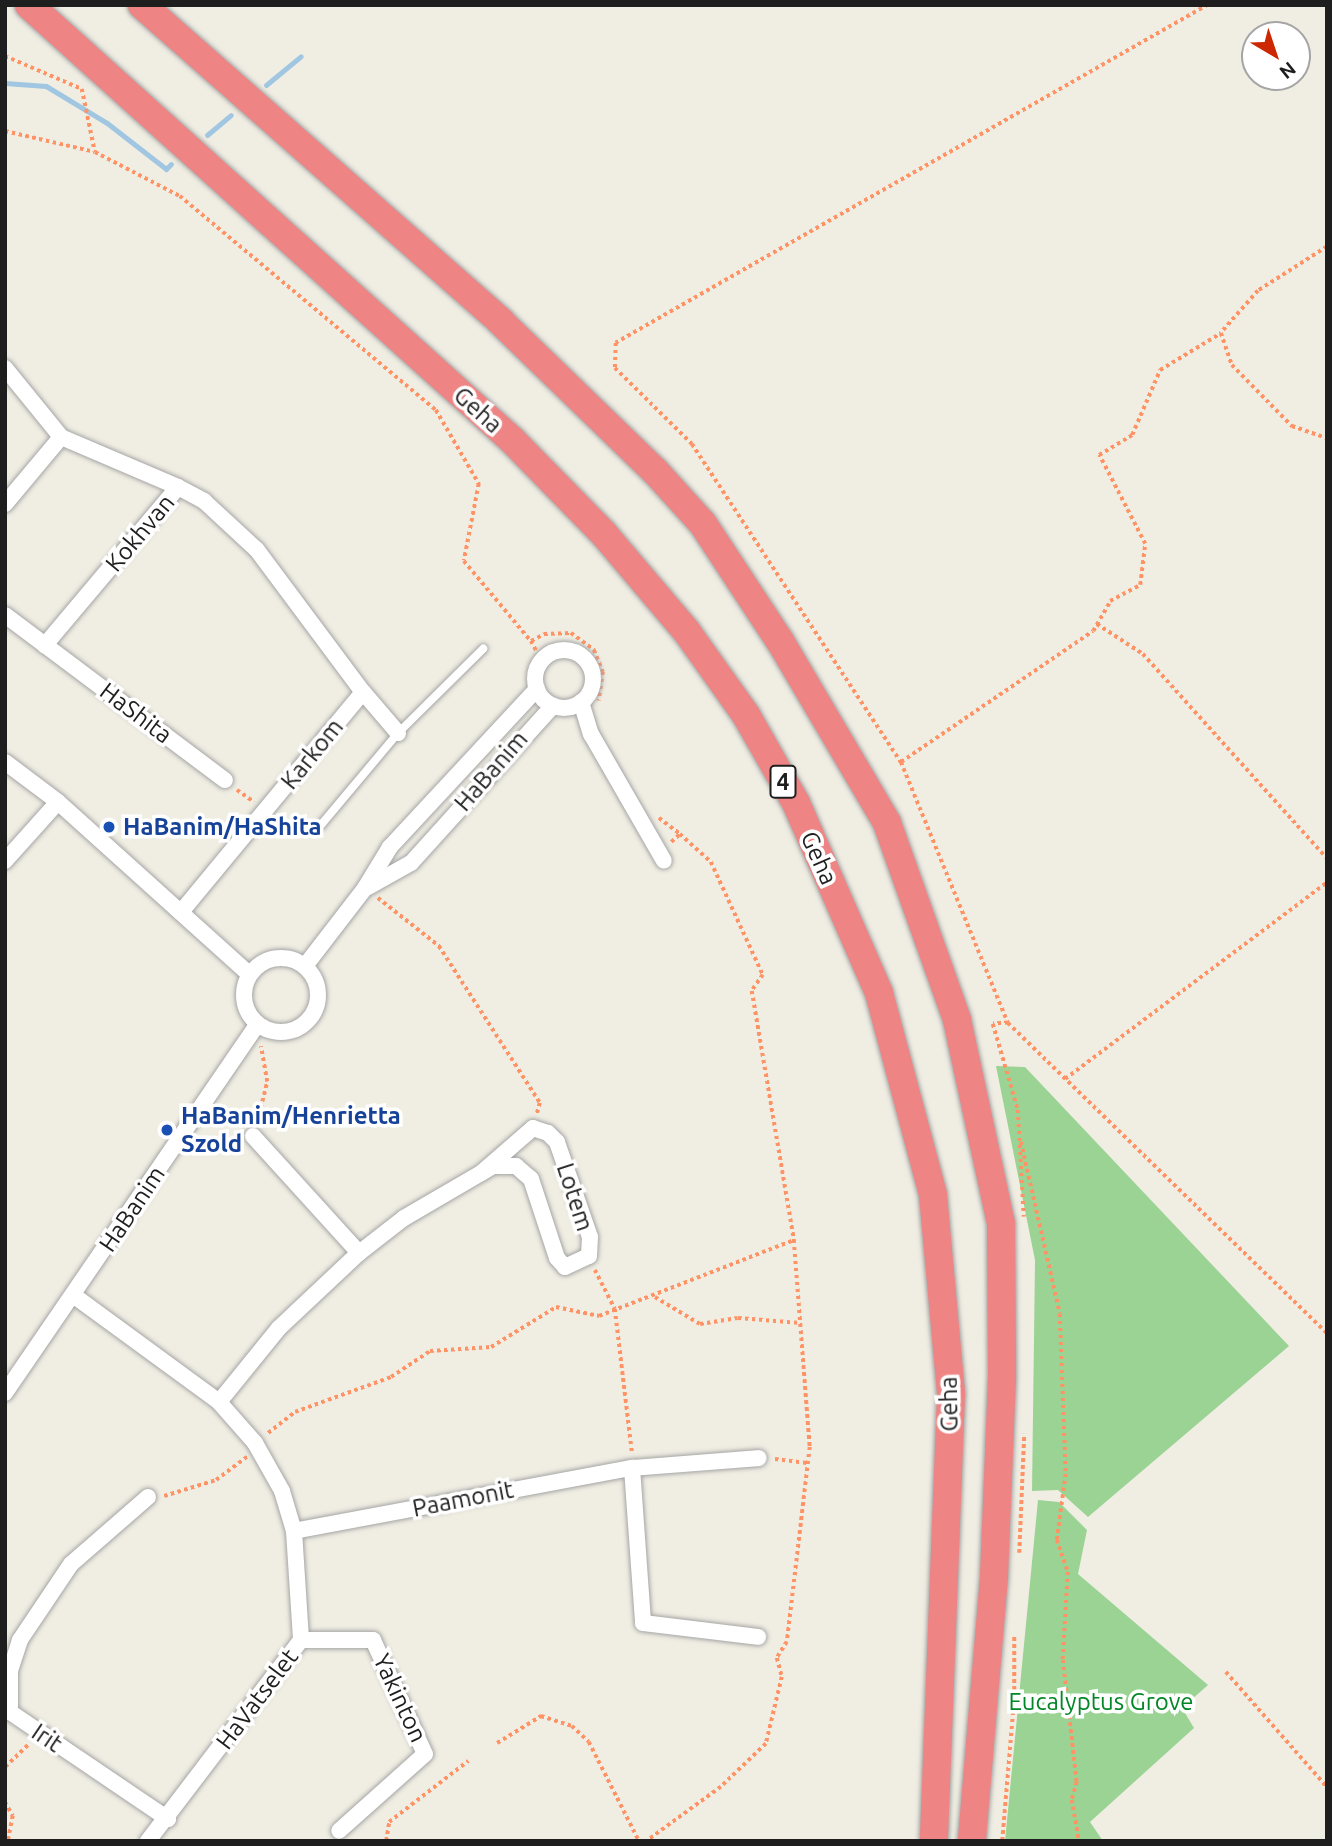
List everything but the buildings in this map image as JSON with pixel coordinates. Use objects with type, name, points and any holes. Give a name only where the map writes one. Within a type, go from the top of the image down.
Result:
[{"type":"highway","name":"Geha","points":[[29,5],[513,442],[604,534],[687,632],[746,715],[796,803],[879,993],[933,1195],[951,1394],[934,1841]]},
{"type":"highway","name":"Geha","points":[[142,5],[500,322],[656,471],[703,524],[780,641],[887,822],[957,1020],[1001,1224],[1002,1377],[994,1564],[972,1841]]},
{"type":"street","name":"Kokhvan","points":[[5,368],[61,437],[178,487],[45,645]]},
{"type":"street","points":[[5,503],[61,437]]},
{"type":"street","name":"Karkom","points":[[178,487],[204,501],[257,550],[363,692],[398,733]]},
{"type":"street","name":"HaShita","points":[[5,615],[225,780]]},
{"type":"street","points":[[581,702],[553,706],[537,689],[542,661],[558,651],[585,659],[593,677],[581,702],[591,734],[662,857]]},
{"type":"street","name":"HaBanim","points":[[305,966],[365,888],[390,847],[537,689]]},
{"type":"street","name":"Karkom","points":[[181,912],[363,692]]},
{"type":"street","name":"HaBanim","points":[[365,888],[411,863],[553,706]]},
{"type":"street","points":[[5,762],[58,802],[249,974]]},
{"type":"street","points":[[5,861],[58,802]]},
{"type":"street","points":[[282,957],[305,966],[318,988],[318,1001],[306,1023],[282,1032],[257,1024],[245,1006],[249,974],[258,965],[282,957]]},
{"type":"street","name":"HaBanim","points":[[5,1393],[257,1024]]},
{"type":"street","name":"Lotem","points":[[219,1402],[279,1328],[359,1253],[404,1218],[493,1166],[516,1167],[531,1179],[557,1258],[565,1267],[589,1256],[590,1237],[558,1142],[533,1128],[481,1172]]},
{"type":"street","points":[[253,1136],[359,1253]]},
{"type":"street","name":"HaVatselet","points":[[73,1295],[219,1402],[258,1449],[282,1491],[293,1531],[301,1640],[168,1819],[148,1841]]},
{"type":"street","name":"Paamonit","points":[[293,1531],[632,1468],[759,1458]]},
{"type":"street","points":[[632,1468],[643,1622],[758,1637]]},
{"type":"street","name":"Irit","points":[[148,1497],[71,1564],[20,1640],[10,1671],[7,1714],[41,1733],[168,1819]]},
{"type":"street","name":"Yakinton","points":[[301,1640],[373,1640],[425,1754],[339,1831]]},
{"type":"lane","points":[[320,826],[398,733],[483,649]]},
{"type":"path","points":[[1208,5],[617,343],[615,368],[692,444],[722,485],[901,762],[1007,1023],[1327,1333]]},
{"type":"path","points":[[5,56],[82,89],[95,152]]},
{"type":"path","points":[[5,131],[95,152],[180,196],[436,410],[479,484],[464,561],[531,641],[542,661]]},
{"type":"path","points":[[901,762],[1097,624],[1110,601],[1140,585],[1144,544],[1099,455],[1132,435],[1160,370],[1221,332],[1258,291],[1327,247]]},
{"type":"path","points":[[1221,332],[1232,365],[1292,426],[1327,438]]},
{"type":"path","points":[[1097,624],[1143,654],[1327,858]]},
{"type":"path","points":[[531,641],[544,634],[571,633],[594,650],[603,672],[600,713]]},
{"type":"path","points":[[225,780],[266,811]]},
{"type":"path","points":[[652,807],[711,862],[763,975],[752,991],[794,1240]]},
{"type":"path","points":[[662,857],[680,834]]},
{"type":"path","points":[[1065,1079],[1327,882]]},
{"type":"path","points":[[365,888],[439,946],[540,1103],[533,1128]]},
{"type":"path","points":[[253,1136],[267,1082],[257,1024]]},
{"type":"path","points":[[1019,1133],[1060,1314],[1066,1474],[1057,1540],[1068,1572],[1063,1660],[1077,1782],[1072,1800],[1079,1841]]},
{"type":"path","points":[[589,1256],[615,1309],[632,1468]]},
{"type":"path","points":[[655,1297],[700,1324],[738,1318],[801,1323]]},
{"type":"path","points":[[148,1497],[195,1490],[258,1449]]},
{"type":"path","points":[[759,1458],[809,1463]]},
{"type":"path","points":[[1226,1672],[1327,1787]]},
{"type":"path","points":[[497,1743],[541,1716],[572,1726],[589,1742],[639,1841]]},
{"type":"path","points":[[5,1767],[41,1733]]},
{"type":"path","points":[[386,1841],[389,1822],[468,1761]]},
{"type":"path","points":[[5,1802],[13,1816],[8,1841]]},
{"type":"green space","points":[[996,1066],[1025,1067],[1289,1346],[1088,1517],[1058,1490],[1032,1491],[1035,1260]]},
{"type":"green space","name":"Eucalyptus Grove","points":[[1038,1500],[1059,1502],[1087,1530],[1078,1574],[1208,1685],[1182,1708],[1194,1728],[1090,1822],[1103,1841],[1005,1841]]},
{"type":"waterway","points":[[266,85],[301,56]]},
{"type":"waterway","points":[[5,83],[46,86],[107,123],[166,169],[171,164]]},
{"type":"waterway","points":[[207,135],[231,115]]},
{"type":"place","name":"HaBanim/HaShita","points":[[109,827]]},
{"type":"place","name":"HaBanim/Henrietta Szold","points":[[167,1130]]}]
